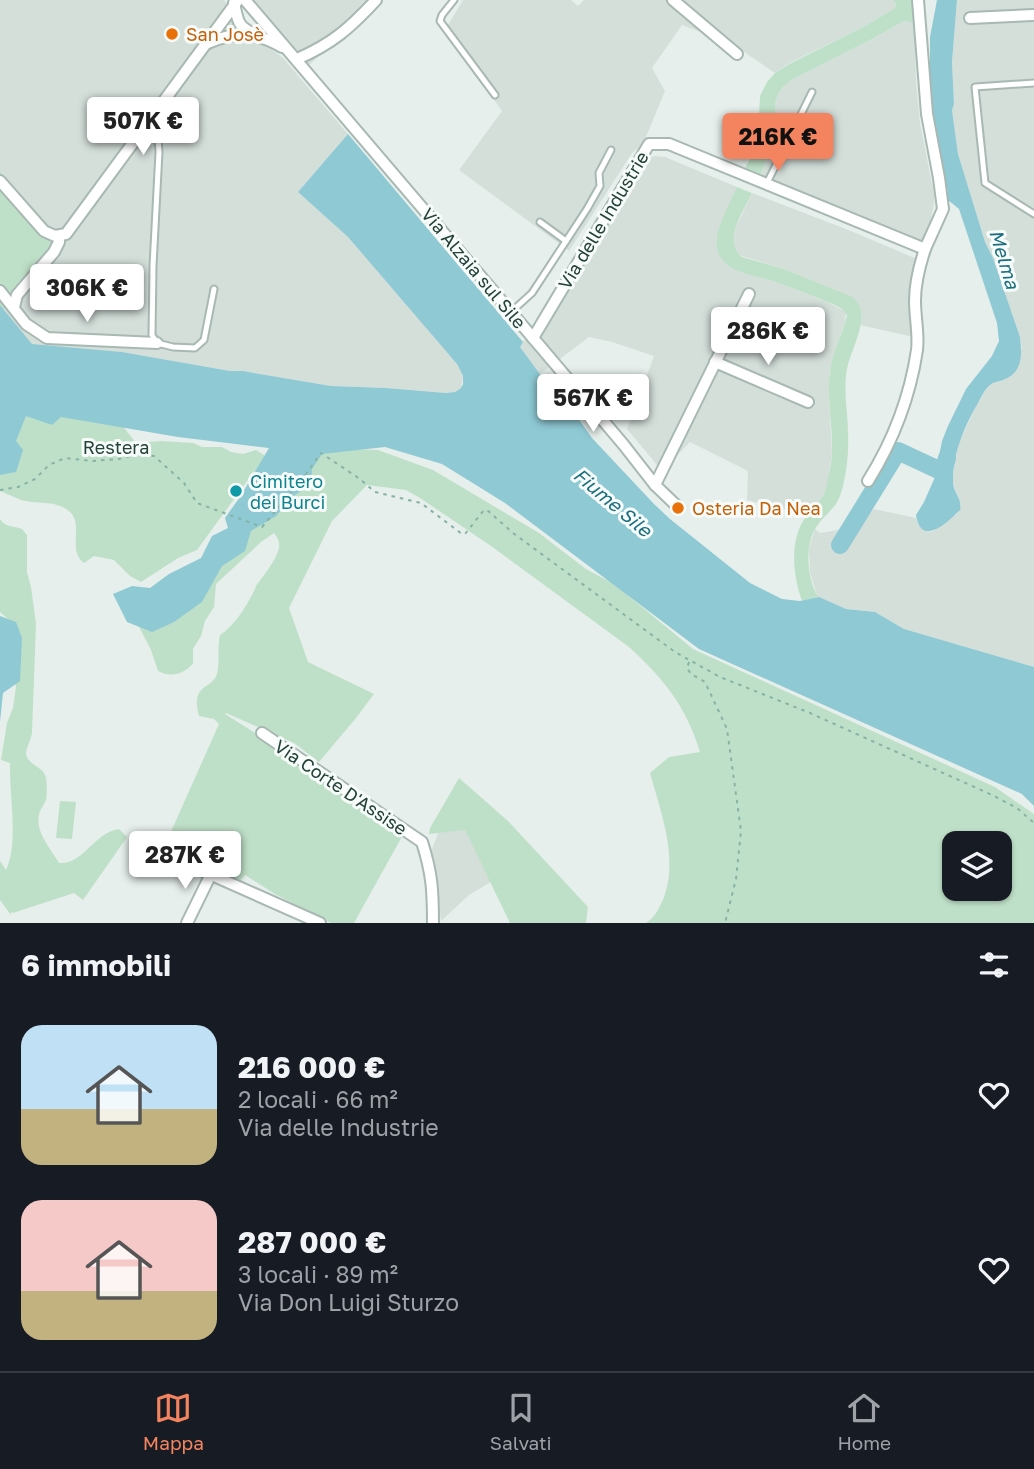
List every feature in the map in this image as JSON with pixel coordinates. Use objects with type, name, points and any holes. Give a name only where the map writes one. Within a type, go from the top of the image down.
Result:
[{"type":"street","points":[[293,56],[316,51],[342,34],[376,0]]},
{"type":"street","points":[[673,0],[737,54]]},
{"type":"street","points":[[868,481],[890,443],[902,415],[917,350],[915,286],[925,249],[943,209],[927,114],[918,0]]},
{"type":"street","points":[[237,1],[237,20],[240,25],[260,36]]},
{"type":"street","points":[[0,181],[44,231],[60,236],[69,232],[237,1]]},
{"type":"street","name":"Via Alzaia sul Sile","points":[[237,1],[293,56],[512,312],[655,485],[678,507]]},
{"type":"street","points":[[970,18],[1034,15]]},
{"type":"street","name":"Via Alzaia sul Sile","points":[[205,44],[227,36],[260,36],[293,56]]},
{"type":"street","name":"Via delle Industrie","points":[[533,338],[649,144],[669,144],[925,249]]},
{"type":"street","points":[[14,307],[17,295],[54,252],[60,236]]},
{"type":"street","points":[[0,291],[26,324],[47,338],[157,343]]},
{"type":"street","points":[[655,485],[749,294]]},
{"type":"street","points":[[715,362],[807,402]]},
{"type":"street","name":"Via Corte D'Assise","points":[[262,733],[422,842],[430,867],[433,923]]},
{"type":"street","points":[[178,860],[320,923]]},
{"type":"street","points":[[187,923],[211,874]]},
{"type":"lane","points":[[454,0],[440,22],[495,95]]},
{"type":"lane","points":[[1034,83],[975,87],[985,183],[1034,214]]},
{"type":"lane","points":[[766,185],[812,92]]},
{"type":"lane","points":[[156,111],[159,152],[152,335],[157,343],[195,348],[204,340],[214,289]]},
{"type":"lane","points":[[512,312],[532,293],[587,209],[600,186],[599,173],[611,150]]},
{"type":"lane","points":[[540,222],[566,242]]},
{"type":"path","name":"Restera","points":[[0,490],[18,487],[35,479],[49,465],[65,458],[92,461],[135,455],[155,456],[184,483],[197,502],[262,527],[321,453],[375,492],[421,502],[462,534],[487,510],[513,533],[689,661]]},
{"type":"path","points":[[725,923],[736,878],[741,831],[727,729],[705,682],[691,674],[687,668],[689,661],[992,795],[1017,808],[1034,823]]},
{"type":"shaded area","points":[[0,0],[224,0],[266,45],[283,58],[348,134],[298,192],[348,237],[457,364],[463,377],[461,388],[446,393],[331,386],[122,352],[30,344],[4,310],[58,237],[0,171]]},
{"type":"shaded area","points":[[249,0],[376,0],[308,66]]},
{"type":"shaded area","points":[[463,0],[571,0],[578,6],[584,0],[893,0],[896,4],[895,8],[865,26],[791,62],[775,73],[731,43],[682,25],[652,68],[665,91],[643,144],[632,153],[569,251],[459,170],[502,111],[445,30]]},
{"type":"shaded area","points":[[957,0],[1034,0],[1034,667],[904,629],[875,612],[846,609],[818,597],[810,572],[809,549],[815,529],[820,533],[849,528],[874,509],[916,518],[918,524],[931,532],[958,513],[961,505],[952,479],[958,445],[985,391],[993,382],[1002,381],[1022,348],[958,154],[952,110],[952,62]]},
{"type":"shaded area","points":[[904,21],[918,24],[915,36],[916,82],[920,123],[934,194],[923,248],[758,180],[773,145],[776,128],[775,103],[784,86]]},
{"type":"shaded area","points":[[655,156],[665,157],[737,187],[718,235],[719,253],[725,263],[741,272],[777,282],[846,312],[829,374],[832,453],[827,487],[820,502],[807,515],[747,500],[748,471],[690,442],[662,471],[627,429],[654,356],[589,337],[540,374],[519,347],[643,162]]},
{"type":"shaded area","points":[[752,193],[917,259],[921,314],[918,338],[860,325],[862,318],[851,296],[784,269],[739,255],[734,248],[736,227]]},
{"type":"shaded area","points":[[443,821],[464,827],[494,880],[469,895],[441,921],[432,849]]},
{"type":"green space","points":[[893,0],[923,0],[918,24],[904,21],[791,80],[779,92],[775,103],[776,128],[773,145],[758,180],[742,174],[758,136],[760,96],[767,82],[791,63],[895,8]]},
{"type":"green space","points":[[0,171],[59,237],[4,310],[0,305]]},
{"type":"green space","points":[[737,187],[752,193],[734,235],[736,251],[742,257],[784,269],[851,296],[861,311],[860,330],[846,377],[848,446],[844,480],[838,500],[817,526],[810,542],[809,571],[818,597],[802,601],[796,581],[795,548],[800,527],[826,489],[832,455],[830,371],[847,315],[831,303],[737,270],[721,259],[717,249],[717,237]]},
{"type":"green space","points":[[60,412],[90,422],[122,425],[136,443],[193,443],[202,447],[222,447],[243,454],[256,450],[264,455],[264,461],[197,550],[178,558],[141,582],[130,576],[114,560],[94,556],[84,563],[77,552],[74,517],[64,508],[21,500],[0,491],[0,474],[6,474],[13,459],[9,416]]},
{"type":"green space","points":[[345,449],[378,450],[433,470],[539,533],[586,569],[614,584],[693,649],[995,787],[1034,814],[1034,923],[646,923],[656,914],[662,902],[669,870],[667,837],[650,773],[669,757],[700,752],[681,707],[653,670],[629,647],[491,546],[406,490],[367,485],[332,521],[289,608],[308,662],[374,694],[319,762],[294,743],[225,714],[298,760],[296,765],[404,833],[354,923],[331,923],[245,875],[241,880],[165,845],[219,724],[214,719],[199,716],[199,692],[217,674],[220,635],[240,615],[273,561],[279,548],[277,537],[274,533],[261,542],[216,584],[214,607],[193,649],[193,664],[177,674],[158,671],[137,623],[158,619],[301,453]]},
{"type":"green space","points":[[0,519],[7,525],[22,529],[27,535],[27,572],[36,624],[32,733],[26,754],[46,778],[46,800],[38,821],[41,834],[59,863],[75,859],[110,832],[119,829],[127,837],[83,900],[74,893],[11,912],[11,915],[0,900],[0,861],[6,870],[13,832],[10,763],[1,760],[16,687],[11,666],[14,630],[0,612]]},
{"type":"green space","points":[[459,778],[508,821],[588,907],[586,923],[510,923],[465,830],[429,834]]},
{"type":"green space","points":[[60,801],[76,802],[72,839],[56,838]]},
{"type":"water","points":[[937,0],[957,0],[952,62],[952,110],[958,154],[985,242],[1020,337],[1021,349],[1015,372],[986,389],[961,440],[953,480],[960,510],[942,526],[929,531],[923,530],[916,515],[935,477],[942,441],[966,389],[992,356],[999,341],[997,323],[959,209],[948,200],[930,81],[930,37]]},
{"type":"water","name":"Fiume Sile","points":[[348,134],[523,342],[520,347],[592,438],[670,519],[750,583],[782,599],[800,601],[819,597],[846,609],[875,612],[904,629],[1034,667],[1034,806],[1022,794],[699,649],[505,503],[442,464],[385,447],[322,454],[312,469],[311,484],[292,497],[276,516],[251,531],[245,551],[222,566],[202,602],[174,622],[152,632],[127,622],[113,594],[132,586],[150,588],[169,574],[201,558],[212,536],[228,528],[225,518],[269,448],[178,437],[61,417],[52,425],[26,416],[16,441],[23,450],[16,472],[0,475],[0,305],[32,344],[122,352],[331,386],[455,392],[463,384],[463,376],[457,364],[348,237],[298,192]]},
{"type":"water","points":[[0,616],[16,622],[22,638],[20,681],[3,693],[0,722]]},
{"type":"waterway","name":"Melma","points":[[840,545],[898,451],[943,472],[947,458]]},
{"type":"place","name":"San Josè","points":[[172,34]]},
{"type":"place","name":"Cimitero dei Burci","points":[[236,491]]},
{"type":"place","name":"Osteria Da Nea","points":[[678,508]]}]
